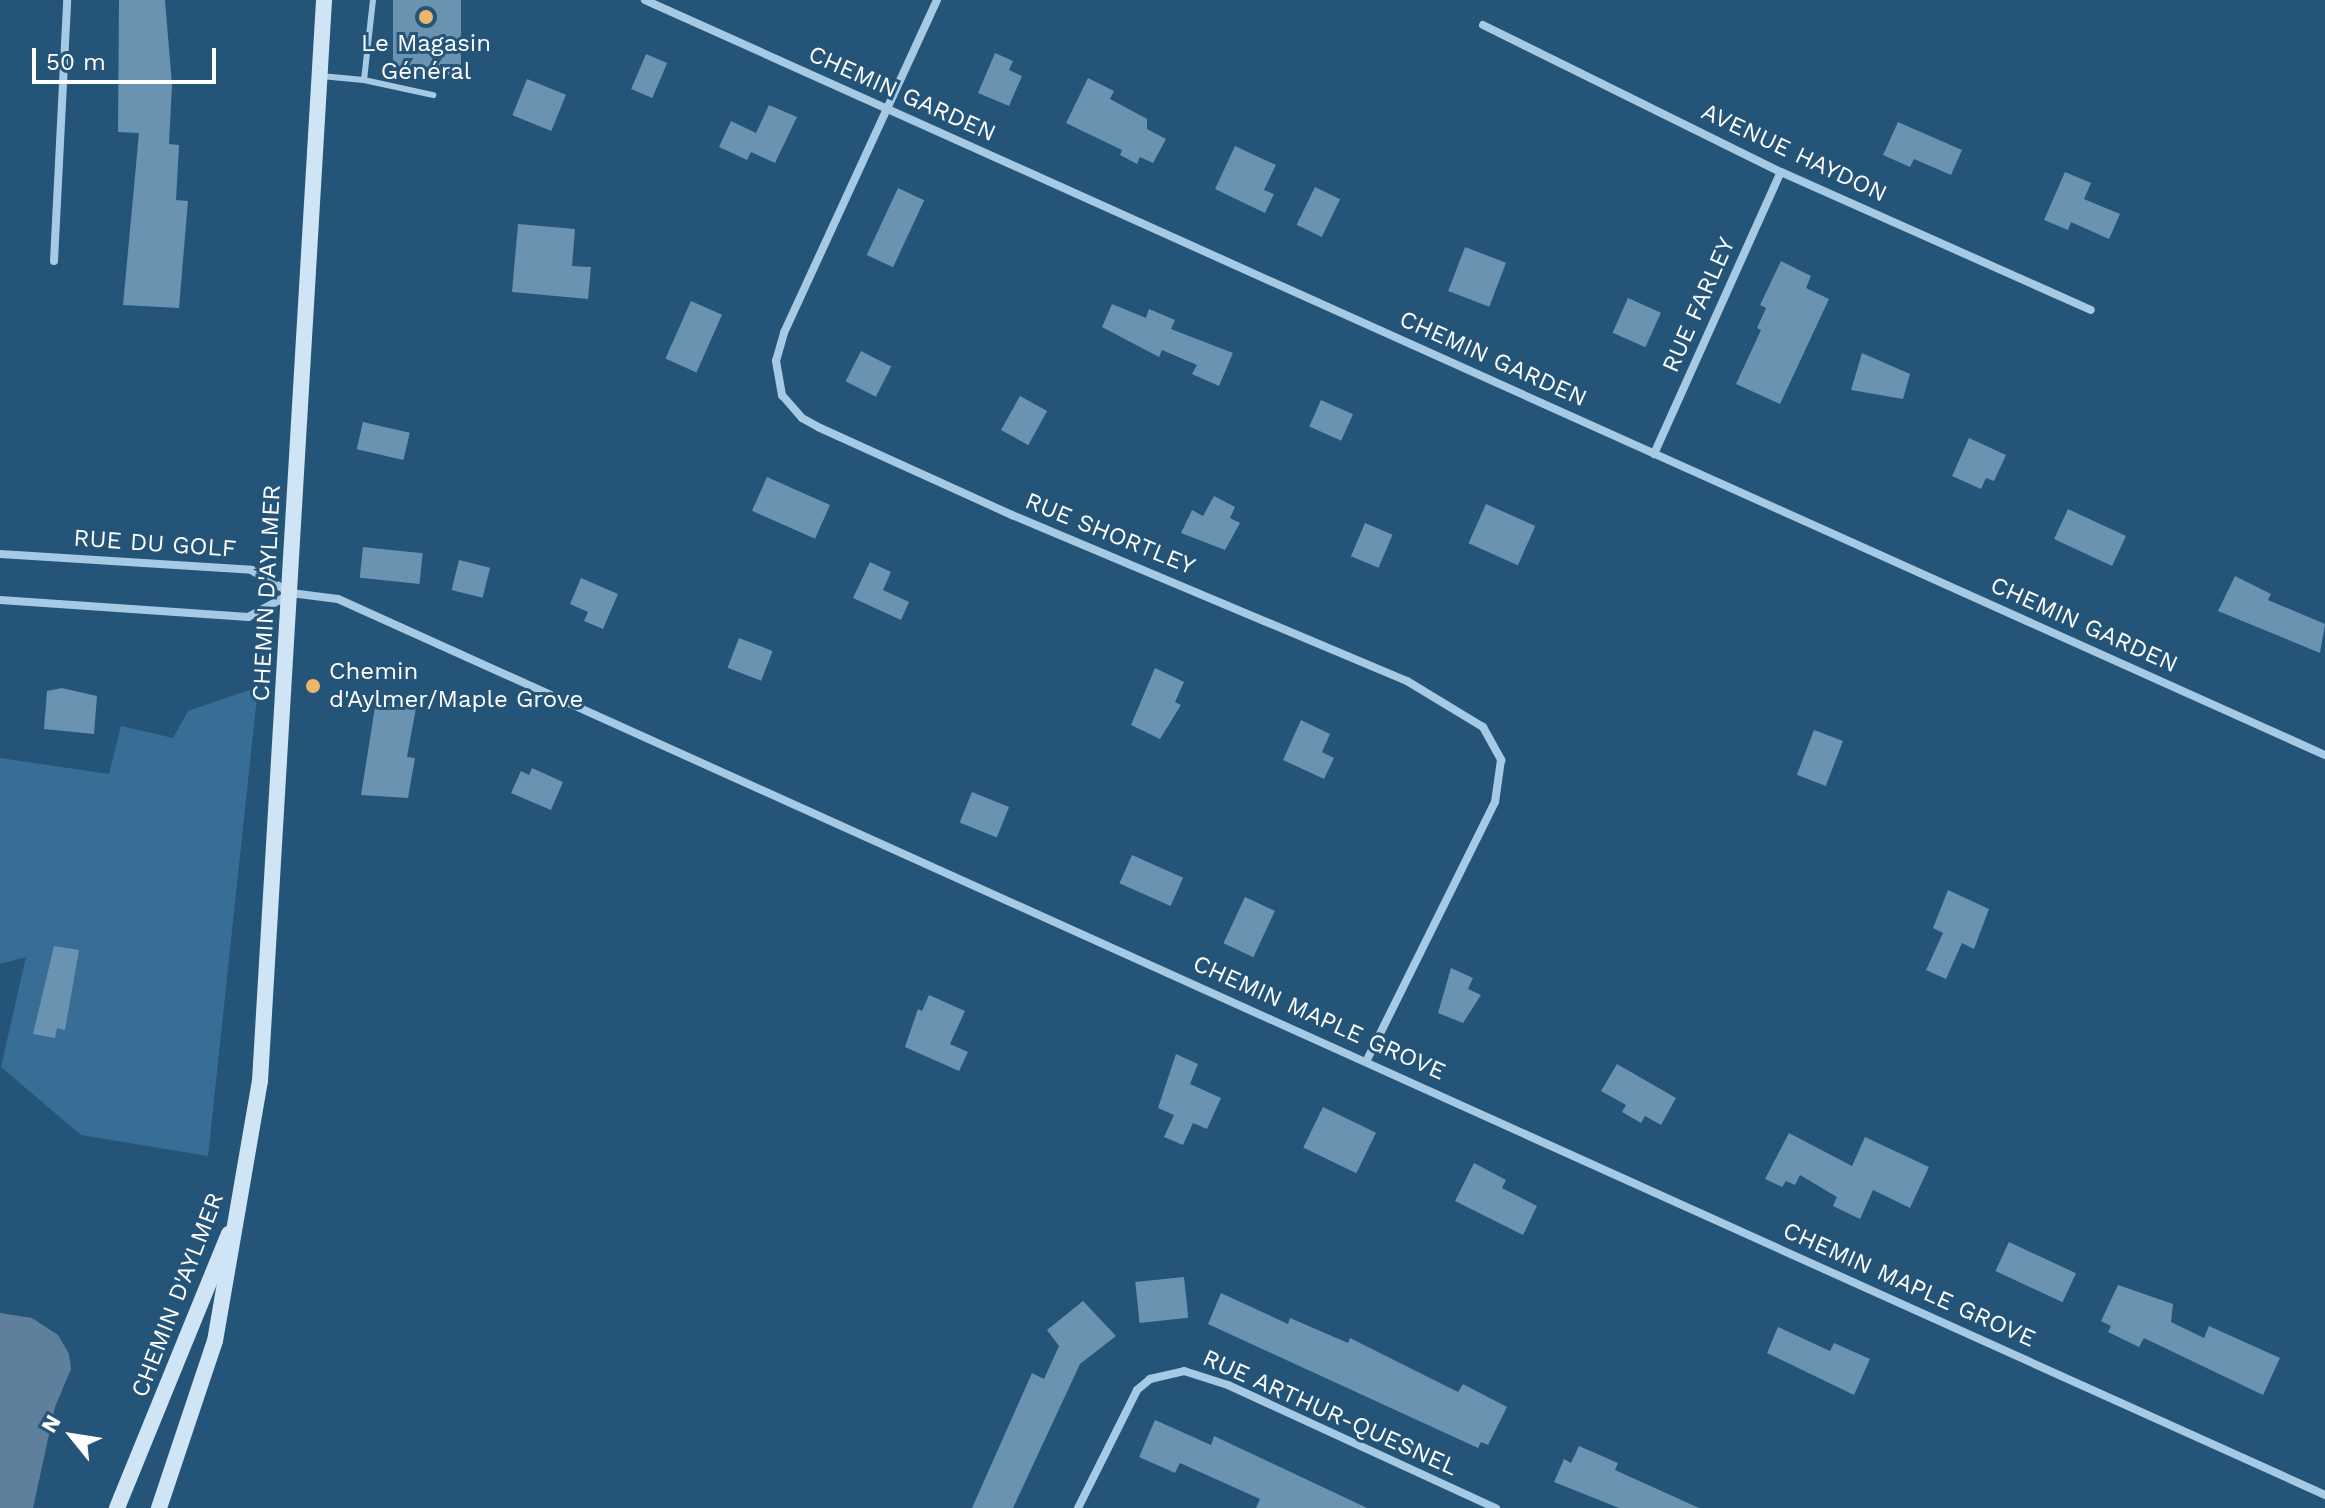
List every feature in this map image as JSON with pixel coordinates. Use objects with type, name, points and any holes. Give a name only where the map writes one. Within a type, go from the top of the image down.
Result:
[{"type":"main road","name":"CHEMIN D'AYLMER","points":[[159,1508],[215,1341],[245,1187],[264,1049],[324,0]]},
{"type":"main road","name":"CHEMIN D'AYLMER","points":[[117,1508],[209,1294],[245,1187]]},
{"type":"street","points":[[54,261],[67,0]]},
{"type":"street","name":"CHEMIN GARDEN","points":[[645,0],[2325,755]]},
{"type":"street","name":"RUE SHORTLEY","points":[[937,0],[884,107],[784,333],[776,378],[790,407],[818,427],[998,509],[1407,681],[1463,711],[1495,741],[1501,779],[1495,802],[1366,1062]]},
{"type":"street","name":"AVENUE HAYDON","points":[[1483,25],[1781,172],[2091,310]]},
{"type":"street","name":"RUE FARLEY","points":[[1654,454],[1781,172]]},
{"type":"street","name":"RUE DU GOLF","points":[[0,554],[251,570],[291,593]]},
{"type":"street","points":[[0,600],[248,617],[291,593]]},
{"type":"street","name":"CHEMIN MAPLE GROVE","points":[[291,593],[338,599],[2325,1495]]},
{"type":"street","name":"RUE ARTHUR-QUESNEL","points":[[1078,1508],[1137,1390],[1150,1379],[1184,1371],[1228,1385],[1496,1508]]},
{"type":"lane","points":[[364,80],[373,0]]},
{"type":"lane","points":[[319,76],[364,80],[433,95]]},
{"type":"shaded area","points":[[258,687],[208,1156],[81,1135],[1,1067],[26,957],[0,964],[0,758],[109,774],[121,726],[173,738],[188,711]]},
{"type":"shaded area","points":[[0,1313],[32,1318],[58,1335],[69,1354],[71,1369],[55,1407],[33,1508],[0,1508]]},
{"type":"building","points":[[119,0],[165,0],[172,85],[169,144],[179,145],[176,200],[188,201],[179,308],[123,305],[139,133],[118,132]]},
{"type":"building","points":[[393,0],[461,0],[461,75],[393,75]]},
{"type":"building","points":[[995,53],[1013,61],[1009,70],[1022,76],[1009,106],[978,93]]},
{"type":"building","points":[[646,54],[667,63],[652,98],[631,89]]},
{"type":"building","points":[[1088,78],[1114,91],[1110,99],[1147,119],[1147,129],[1166,139],[1153,163],[1140,157],[1137,164],[1120,155],[1122,150],[1066,123]]},
{"type":"building","points":[[527,79],[566,95],[551,131],[512,115]]},
{"type":"building","points":[[769,105],[797,117],[775,163],[751,152],[747,160],[719,147],[731,121],[756,133]]},
{"type":"building","points":[[1898,122],[1962,150],[1951,175],[1914,159],[1910,167],[1883,155]]},
{"type":"building","points":[[1235,146],[1276,165],[1264,190],[1274,194],[1265,213],[1215,189]]},
{"type":"building","points":[[2065,172],[2091,183],[2084,199],[2120,214],[2109,239],[2071,222],[2068,230],[2044,220]]},
{"type":"building","points":[[1315,187],[1340,199],[1322,237],[1297,225]]},
{"type":"building","points":[[898,188],[924,200],[893,267],[867,255]]},
{"type":"building","points":[[518,224],[575,229],[572,266],[591,267],[588,299],[512,292]]},
{"type":"building","points":[[1465,247],[1506,263],[1489,307],[1448,291]]},
{"type":"building","points":[[1781,261],[1811,276],[1806,288],[1829,299],[1780,404],[1736,384],[1761,330],[1757,328],[1766,308],[1760,305]]},
{"type":"building","points":[[1628,298],[1661,313],[1645,347],[1613,333]]},
{"type":"building","points":[[691,301],[722,315],[696,372],[665,359]]},
{"type":"building","points":[[1112,304],[1146,318],[1149,309],[1175,320],[1171,329],[1233,353],[1219,386],[1192,374],[1197,365],[1162,350],[1159,357],[1102,327]]},
{"type":"building","points":[[861,351],[891,366],[876,397],[846,381]]},
{"type":"building","points":[[1862,353],[1910,374],[1903,399],[1851,390]]},
{"type":"building","points":[[1020,396],[1047,411],[1028,445],[1001,430]]},
{"type":"building","points":[[1321,400],[1353,414],[1341,441],[1309,426]]},
{"type":"building","points":[[363,422],[410,433],[403,460],[357,449]]},
{"type":"building","points":[[1969,438],[2006,455],[1994,481],[1986,478],[1981,489],[1952,476]]},
{"type":"building","points":[[767,477],[830,505],[815,539],[752,511]]},
{"type":"building","points":[[1214,496],[1235,507],[1230,518],[1240,523],[1225,550],[1181,533],[1192,510],[1203,516]]},
{"type":"building","points":[[1486,504],[1535,526],[1518,565],[1469,543]]},
{"type":"building","points":[[2068,509],[2126,536],[2112,566],[2054,539]]},
{"type":"building","points":[[1365,523],[1393,535],[1379,568],[1351,556]]},
{"type":"building","points":[[363,547],[423,553],[419,584],[360,578]]},
{"type":"building","points":[[459,560],[490,568],[483,598],[452,590]]},
{"type":"building","points":[[870,562],[891,572],[883,590],[909,602],[901,620],[853,598]]},
{"type":"building","points":[[2235,576],[2271,594],[2268,600],[2325,624],[2320,653],[2218,611]]},
{"type":"building","points":[[581,578],[618,594],[603,629],[584,621],[588,612],[570,604]]},
{"type":"building","points":[[739,638],[773,651],[761,681],[728,668]]},
{"type":"building","points":[[1155,668],[1184,682],[1175,702],[1181,705],[1160,739],[1131,725]]},
{"type":"building","points":[[62,688],[97,696],[94,734],[44,729],[47,691]]},
{"type":"building","points":[[376,701],[416,708],[407,757],[415,758],[408,798],[361,795]]},
{"type":"building","points":[[1301,720],[1330,734],[1322,752],[1334,758],[1324,779],[1283,760]]},
{"type":"building","points":[[1814,730],[1843,741],[1826,786],[1797,775]]},
{"type":"building","points":[[532,768],[563,782],[551,810],[511,793],[521,771],[529,775]]},
{"type":"building","points":[[972,792],[1009,807],[997,838],[960,823]]},
{"type":"building","points":[[1132,855],[1183,878],[1171,906],[1119,883]]},
{"type":"building","points":[[1948,890],[1989,909],[1974,949],[1962,943],[1946,979],[1926,970],[1943,933],[1933,928]]},
{"type":"building","points":[[1245,897],[1275,911],[1253,957],[1223,943]]},
{"type":"building","points":[[54,946],[79,950],[65,1030],[57,1028],[55,1038],[33,1034]]},
{"type":"building","points":[[1451,968],[1473,978],[1468,989],[1481,995],[1463,1023],[1438,1013]]},
{"type":"building","points":[[929,995],[965,1011],[950,1044],[968,1052],[959,1071],[905,1047],[918,1009],[922,1011]]},
{"type":"building","points":[[1176,1054],[1198,1064],[1190,1084],[1221,1098],[1207,1129],[1193,1123],[1183,1145],[1164,1137],[1174,1115],[1158,1108]]},
{"type":"building","points":[[1617,1064],[1676,1098],[1661,1125],[1645,1116],[1641,1123],[1622,1112],[1626,1105],[1601,1091]]},
{"type":"building","points":[[1323,1107],[1376,1133],[1356,1173],[1303,1147]]},
{"type":"building","points":[[1789,1133],[1852,1166],[1865,1137],[1929,1167],[1910,1208],[1873,1190],[1860,1219],[1833,1206],[1837,1197],[1800,1175],[1795,1185],[1786,1181],[1782,1187],[1765,1179]]},
{"type":"building","points":[[1474,1163],[1506,1180],[1502,1188],[1537,1206],[1523,1235],[1455,1201]]},
{"type":"building","points":[[2009,1242],[2076,1273],[2063,1302],[1995,1271]]},
{"type":"building","points":[[1184,1277],[1188,1318],[1140,1323],[1135,1282]]},
{"type":"building","points":[[2118,1285],[2173,1304],[2171,1322],[2204,1338],[2209,1326],[2280,1358],[2263,1395],[2144,1338],[2139,1347],[2108,1332],[2111,1326],[2101,1321]]},
{"type":"building","points":[[1221,1293],[1288,1324],[1290,1318],[1348,1343],[1350,1338],[1458,1392],[1463,1384],[1507,1407],[1488,1445],[1481,1442],[1478,1448],[1208,1324]]},
{"type":"building","points":[[1083,1301],[1116,1336],[1080,1364],[1013,1508],[972,1508],[1032,1373],[1044,1379],[1059,1346],[1047,1330]]},
{"type":"building","points":[[1778,1327],[1830,1351],[1834,1343],[1870,1359],[1854,1395],[1767,1353]]},
{"type":"building","points":[[1155,1420],[1211,1445],[1214,1436],[1367,1508],[1256,1508],[1260,1499],[1180,1463],[1175,1473],[1139,1457]]},
{"type":"building","points":[[1579,1446],[1618,1463],[1615,1470],[1699,1508],[1619,1508],[1554,1482],[1564,1459],[1571,1463]]},
{"type":"place","name":"Le Magasin Général","points":[[426,17]]},
{"type":"place","name":"Chemin d'Aylmer/Maple Grove","points":[[313,686]]}]
